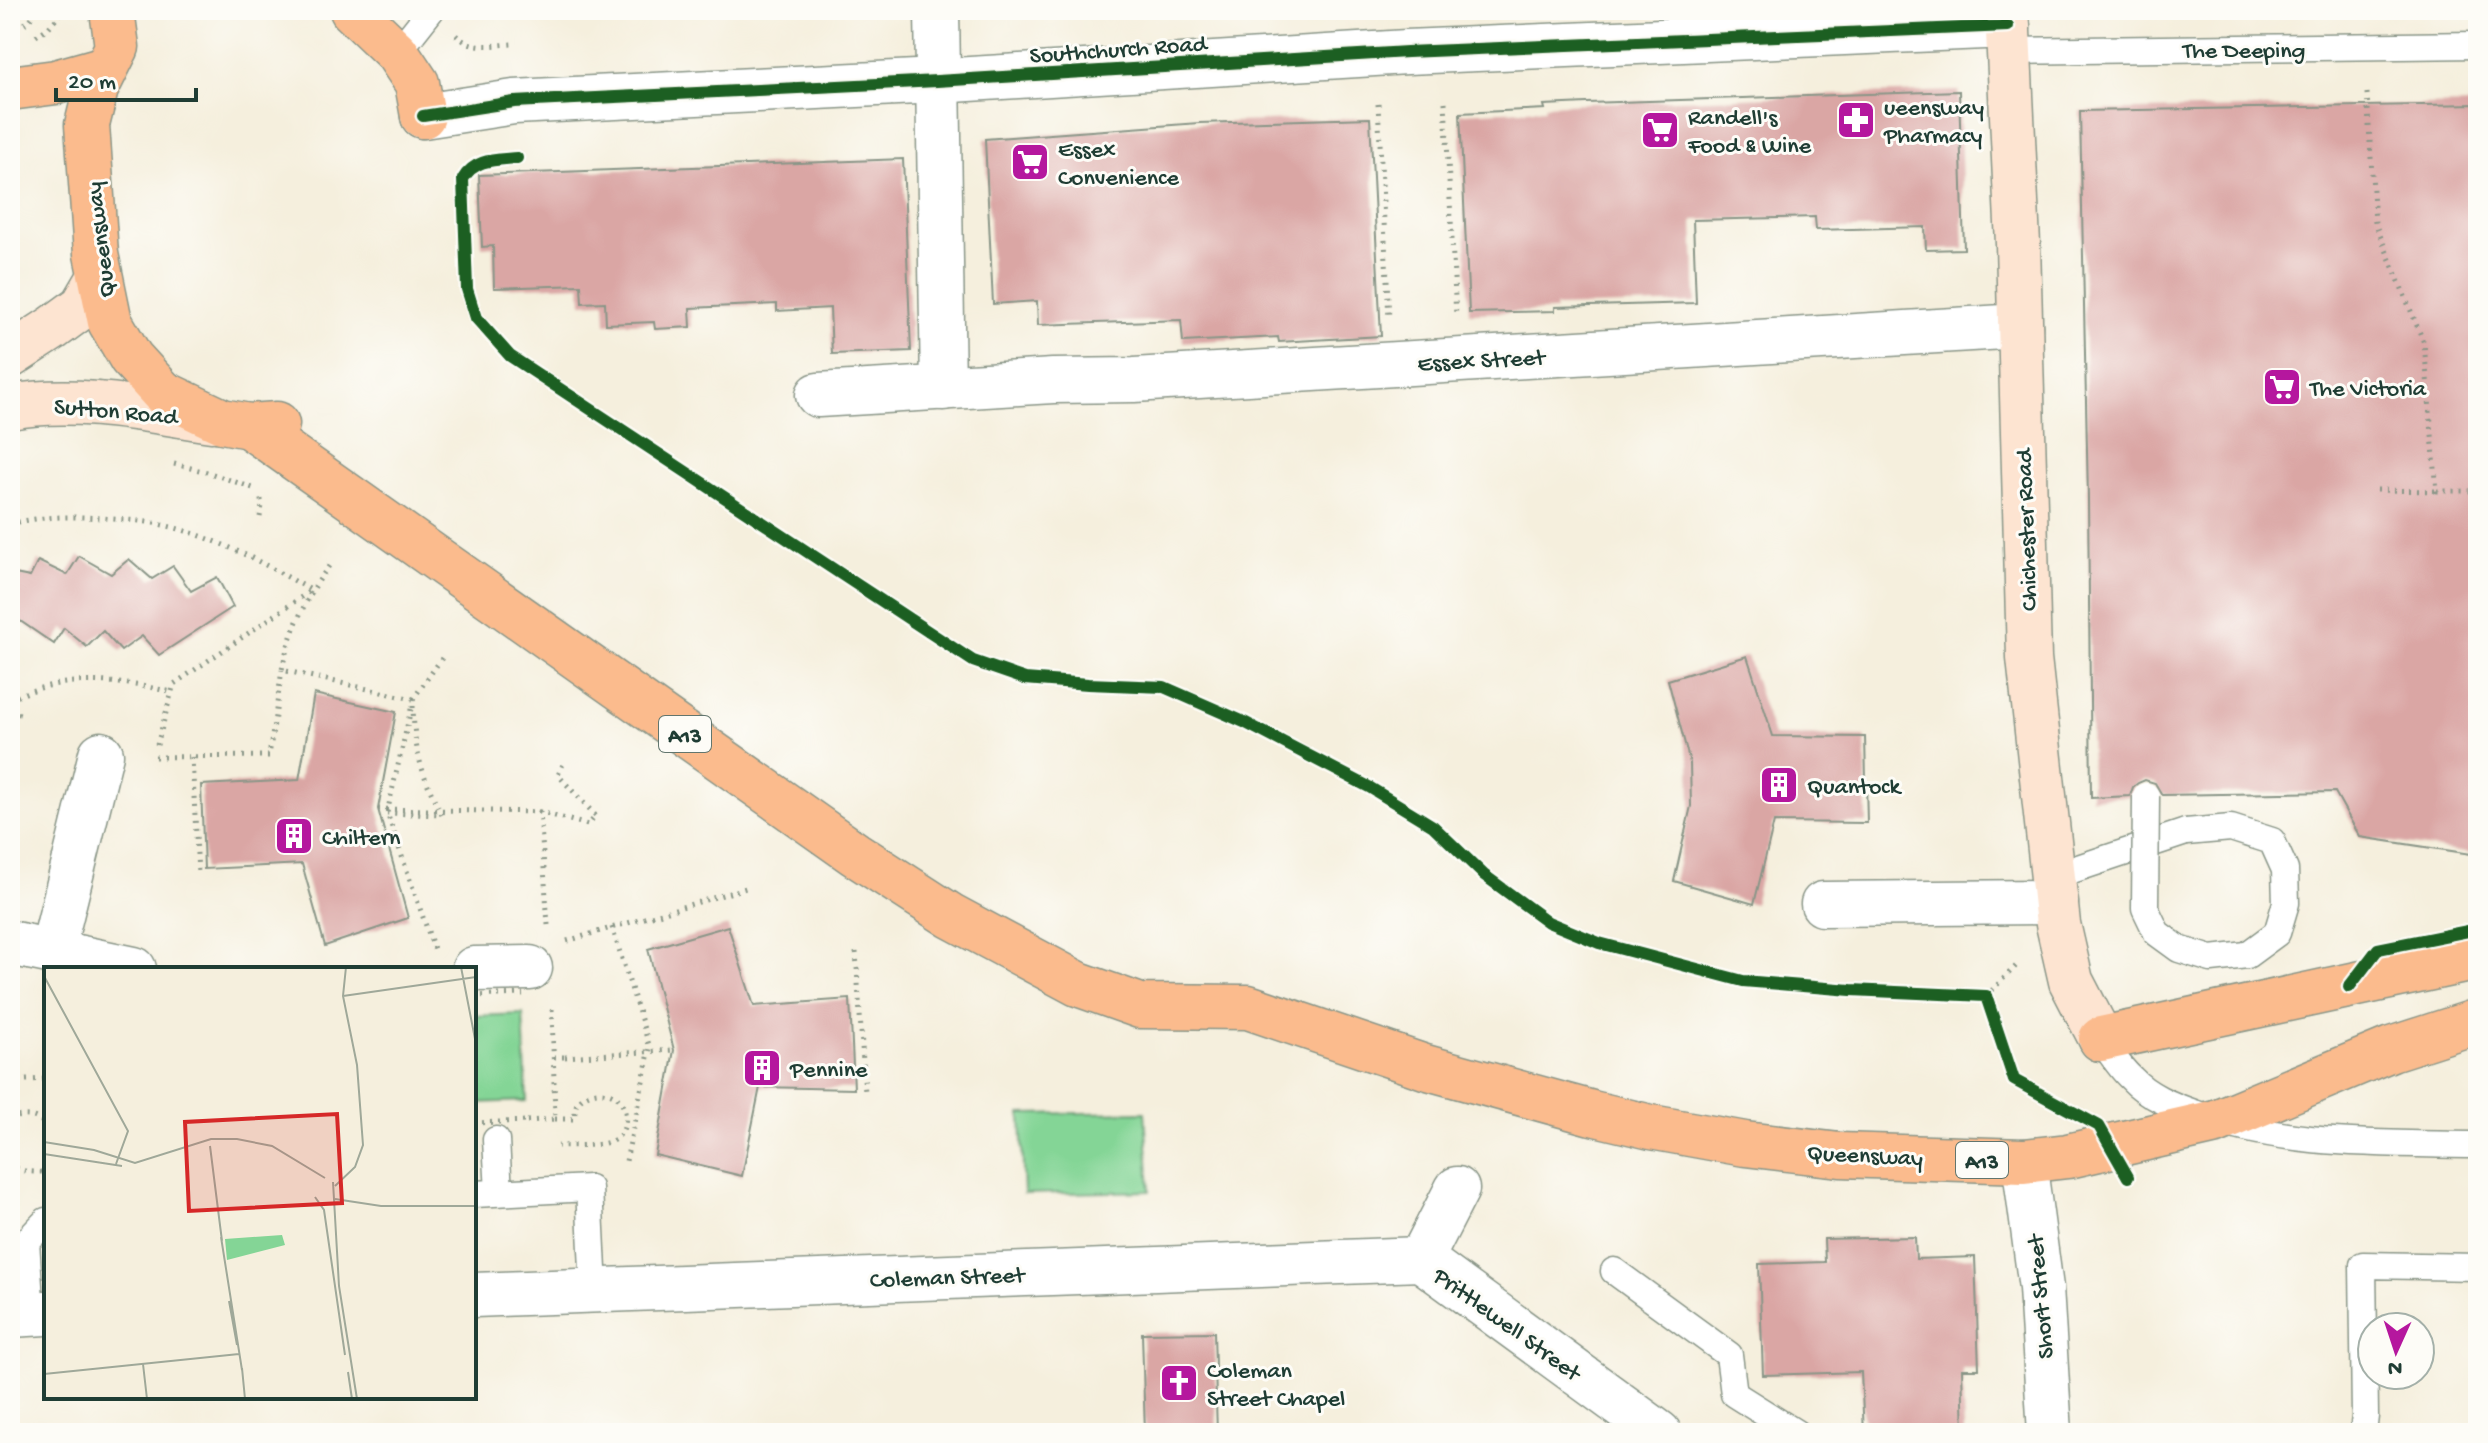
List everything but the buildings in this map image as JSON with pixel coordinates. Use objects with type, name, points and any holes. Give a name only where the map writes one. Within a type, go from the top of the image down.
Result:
[{"type":"main road","points":[[352,10],[397,53],[417,83],[423,116]]},
{"type":"main road","points":[[10,88],[56,82],[112,42]]},
{"type":"main road","name":"Queensway","points":[[112,42],[87,125],[96,254],[110,322],[131,358],[163,393],[251,424],[855,854],[951,916],[1078,984],[1140,1006],[1248,1007],[1425,1067],[1651,1127],[1745,1144],[1840,1155],[2024,1161],[2068,1156],[2216,1122],[2391,1049],[2478,1021]]},
{"type":"main road","points":[[2101,1039],[2478,958]]},
{"type":"street","points":[[937,10],[943,388]]},
{"type":"street","name":"Southchurch Road","points":[[423,116],[514,102],[937,81],[1407,52],[2008,29]]},
{"type":"street","name":"Chichester Road","points":[[2008,29],[2029,658],[2058,924],[2071,981],[2101,1039]]},
{"type":"street","points":[[10,356],[83,306],[100,277]]},
{"type":"street","name":"Essex Street","points":[[818,395],[1053,381],[1134,380],[2020,326]]},
{"type":"street","name":"Sutton Road","points":[[10,407],[67,403],[251,424]]},
{"type":"street","points":[[52,952],[101,754]]},
{"type":"street","points":[[1823,904],[2055,889]]},
{"type":"street","points":[[10,943],[114,967]]},
{"type":"street","points":[[476,975],[540,967]]},
{"type":"street","name":"Short Street","points":[[2024,1161],[2041,1288],[2050,1433]]},
{"type":"street","name":"Prittlewell Street","points":[[1457,1189],[1421,1259],[1659,1433]]},
{"type":"street","name":"Coleman Street","points":[[476,1295],[1421,1259]]},
{"type":"lane","points":[[397,53],[431,10]]},
{"type":"lane","name":"The Deeping","points":[[2008,29],[2478,45]]},
{"type":"lane","points":[[2055,889],[2186,832],[2231,828],[2272,841],[2285,870],[2286,903],[2277,933],[2247,955],[2211,959],[2179,949],[2157,933],[2145,908],[2146,796]]},
{"type":"lane","points":[[2101,1039],[2131,1079],[2163,1102],[2216,1122],[2287,1138],[2478,1145]]},
{"type":"lane","points":[[496,1140],[487,1193],[589,1188],[594,1290]]},
{"type":"lane","points":[[29,1314],[18,1242],[44,1222]]},
{"type":"lane","points":[[2363,1433],[2363,1265],[2478,1267]]},
{"type":"lane","points":[[1614,1271],[1729,1355],[1734,1394],[1796,1433]]},
{"type":"path","points":[[10,31],[28,22],[38,10]]},
{"type":"path","points":[[33,38],[49,27],[64,10]]},
{"type":"path","points":[[431,10],[462,41],[477,46],[512,44]]},
{"type":"path","points":[[2367,93],[2375,223],[2424,343],[2437,491]]},
{"type":"path","points":[[1445,102],[1459,360]]},
{"type":"path","points":[[1378,104],[1391,364]]},
{"type":"path","points":[[207,472],[257,490],[262,496],[260,517]]},
{"type":"path","points":[[2377,490],[2478,491]]},
{"type":"path","points":[[10,524],[34,518],[72,516],[157,524],[195,534],[254,558],[311,590]]},
{"type":"path","points":[[155,757],[269,756],[286,648],[311,590],[329,566]]},
{"type":"path","points":[[157,745],[174,684],[311,590]]},
{"type":"path","points":[[442,658],[413,699],[387,813],[468,967]]},
{"type":"path","points":[[282,670],[413,699]]},
{"type":"path","points":[[10,700],[53,684],[87,681],[119,682],[172,692]]},
{"type":"path","points":[[387,813],[442,815],[419,763],[413,699]]},
{"type":"path","points":[[10,712],[20,714]]},
{"type":"path","points":[[192,757],[198,874]]},
{"type":"path","points":[[378,809],[540,812],[588,825],[596,816],[558,775],[565,760]]},
{"type":"path","points":[[540,812],[540,967]]},
{"type":"path","points":[[476,975],[540,967],[612,927],[746,888]]},
{"type":"path","points":[[612,927],[650,1048],[626,1161]]},
{"type":"path","points":[[856,952],[865,1093]]},
{"type":"path","points":[[1971,995],[1986,996],[1990,1009]]},
{"type":"path","points":[[552,1006],[555,1119]]},
{"type":"path","points":[[554,1057],[674,1050]]},
{"type":"path","points":[[10,1081],[44,1079]]},
{"type":"path","points":[[476,1123],[574,1119],[576,1106],[583,1097],[606,1092],[618,1098],[624,1109],[625,1125],[620,1136],[611,1142],[558,1146]]},
{"type":"path","points":[[10,1119],[20,1115],[32,1116],[44,1124]]},
{"type":"path","points":[[10,1163],[28,1172],[44,1172]]},
{"type":"green space","points":[[523,1014],[527,1101],[476,1103],[476,1016]]},
{"type":"green space","points":[[1145,1112],[1150,1191],[1024,1194],[1021,1114]]},
{"type":"cycle path","points":[[423,116],[514,102],[937,81],[1407,52],[2008,26]]},
{"type":"cycle path","points":[[517,158],[480,164],[463,179],[467,289],[476,318],[510,356],[973,661],[1025,679],[1164,687],[1244,722],[1369,787],[1433,826],[1484,875],[1548,922],[1599,943],[1743,981],[1986,996],[2014,1080],[2099,1126],[2128,1177]]},
{"type":"cycle path","points":[[2349,987],[2378,949],[2478,929]]},
{"type":"place","name":"ueensway Pharmacy","points":[[1856,120]]},
{"type":"place","name":"Randell's Food & Wine","points":[[1660,130]]},
{"type":"place","name":"Essex Convenience","points":[[1030,162]]},
{"type":"place","name":"The Victoria","points":[[2282,387]]},
{"type":"place","name":"Quantock","points":[[1779,785]]},
{"type":"place","name":"Chiltern","points":[[294,836]]},
{"type":"place","name":"Pennine","points":[[762,1068]]},
{"type":"place","name":"Coleman Street Chapel","points":[[1179,1383]]}]
